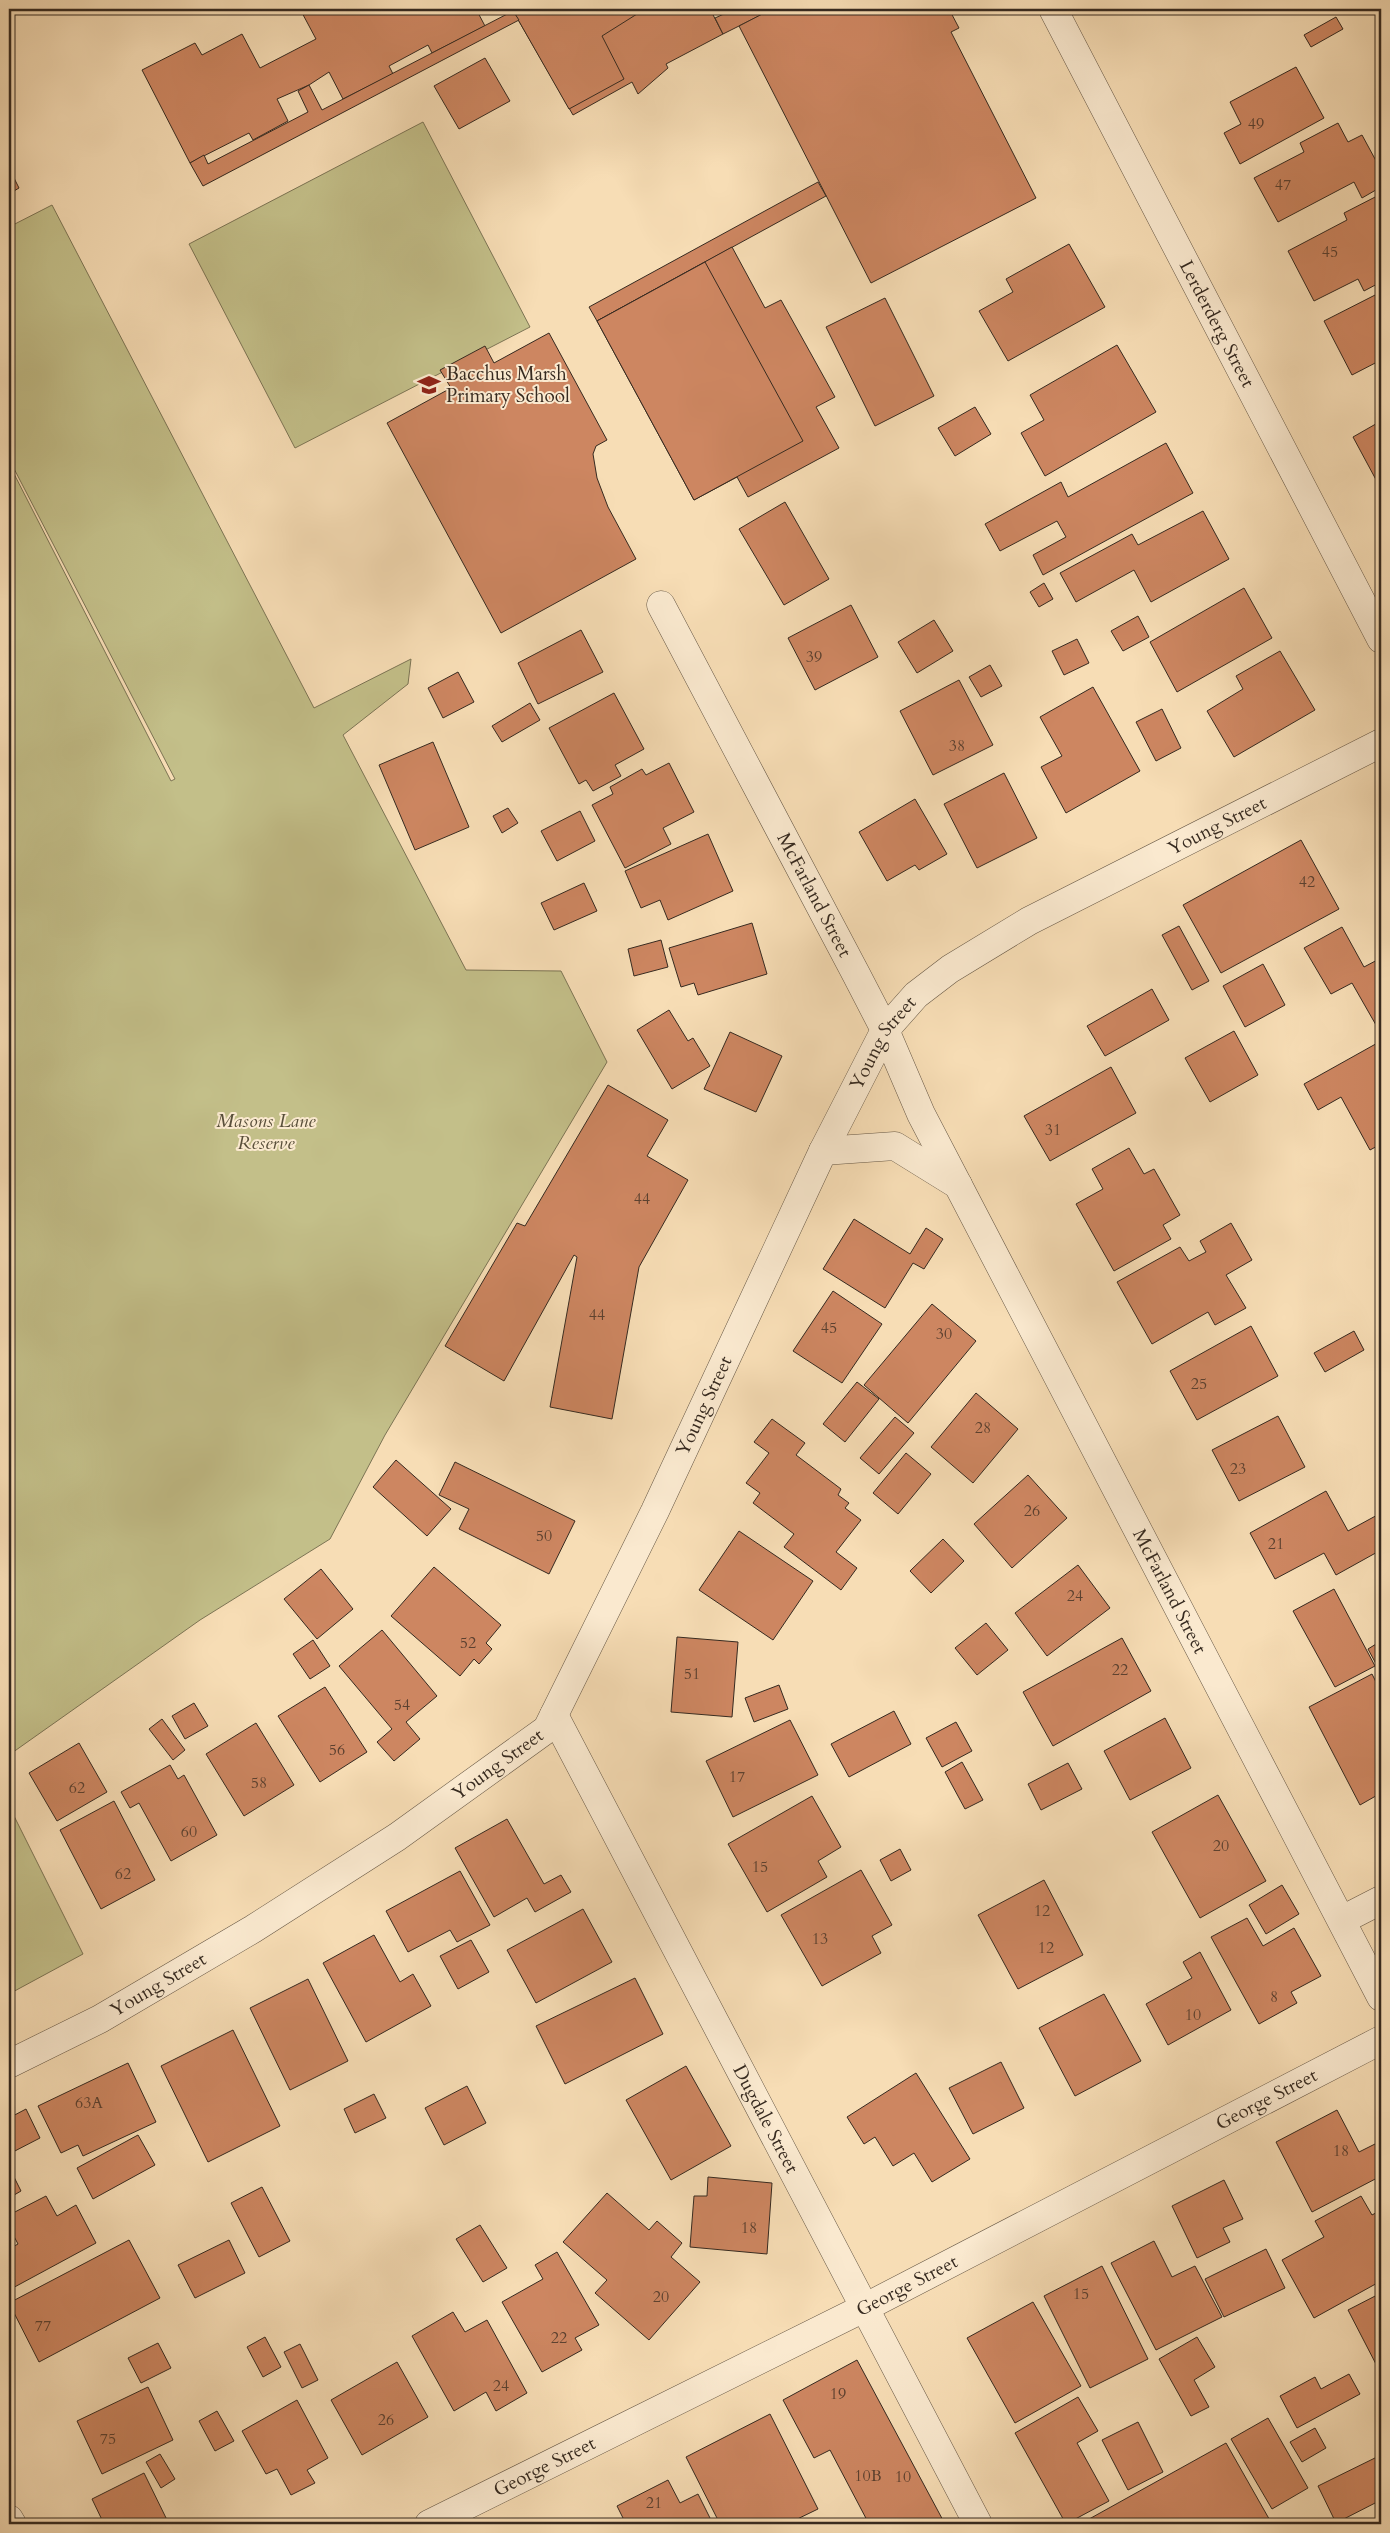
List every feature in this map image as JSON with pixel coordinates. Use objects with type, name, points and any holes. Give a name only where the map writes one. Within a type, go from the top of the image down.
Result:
[{"type":"street","name":"Lerderderg Street","points":[[1053,9],[1381,639]]},
{"type":"street","name":"McFarland Street","points":[[661,605],[885,1030],[921,1114],[1381,1997]]},
{"type":"street","name":"Young Street","points":[[9,2064],[100,2019],[253,1930],[398,1836],[547,1729],[655,1511],[823,1152],[885,1030],[916,995],[950,969],[1029,921],[1381,743]]},
{"type":"street","points":[[823,1152],[896,1146],[960,1186]]},
{"type":"street","name":"Dugdale Street","points":[[554,1715],[866,2307],[978,2524]]},
{"type":"street","points":[[1342,1920],[1381,1900]]},
{"type":"street","name":"George Street","points":[[429,2524],[866,2307],[1381,2040]]},
{"type":"street","points":[[9,2519],[12,2524]]},
{"type":"green space","points":[[423,122],[530,327],[295,448],[189,244]]},
{"type":"green space","name":"Masons Lane Reserve","points":[[52,205],[314,708],[411,659],[408,684],[343,735],[466,970],[561,971],[607,1062],[385,1435],[330,1539],[200,1620],[9,1755],[9,464],[171,781],[175,779],[9,459],[9,227]]},
{"type":"green space","points":[[9,1806],[83,1954],[9,1994]]},
{"type":"building","points":[[300,9],[476,9],[485,26],[432,53],[428,45],[389,66],[393,74],[343,99],[329,72],[309,85],[277,99],[288,121],[253,140],[249,133],[190,163],[142,70],[195,43],[202,55],[242,34],[260,68],[316,39]]},
{"type":"building","points":[[512,9],[710,9],[723,34],[666,64],[668,68],[638,94],[632,82],[573,115]]},
{"type":"building","points":[[512,9],[645,9],[602,36],[624,79],[569,109]]},
{"type":"building","points":[[735,9],[763,9],[765,13],[723,34],[715,18]]},
{"type":"building","points":[[772,9],[949,9],[959,28],[951,32],[1036,198],[871,283],[739,26]]},
{"type":"building","points":[[513,11],[519,20],[203,186],[190,163],[204,155],[208,164],[308,112],[298,91],[309,85],[322,110]]},
{"type":"building","points":[[1336,17],[1343,29],[1311,47],[1304,35]]},
{"type":"building","points":[[485,58],[510,101],[459,129],[434,86]]},
{"type":"building","points":[[1296,67],[1324,118],[1240,164],[1224,133],[1241,124],[1230,102]]},
{"type":"building","points":[[1338,123],[1348,142],[1362,135],[1381,170],[1381,187],[1362,198],[1354,182],[1278,222],[1254,178],[1304,152],[1300,143]]},
{"type":"building","points":[[9,168],[19,188],[9,194]]},
{"type":"building","points":[[818,182],[826,196],[597,321],[589,307]]},
{"type":"building","points":[[1381,194],[1381,282],[1364,291],[1358,279],[1314,301],[1288,251],[1347,220],[1344,213]]},
{"type":"building","points":[[1069,244],[1105,307],[1008,361],[979,311],[1013,292],[1006,279]]},
{"type":"building","points":[[732,247],[765,308],[781,300],[835,397],[816,407],[839,448],[748,497],[737,477],[694,500],[597,321]]},
{"type":"building","points":[[705,262],[803,441],[694,500],[597,321]]},
{"type":"building","points":[[1381,292],[1381,360],[1352,375],[1324,321]]},
{"type":"building","points":[[885,298],[934,396],[875,426],[826,327]]},
{"type":"building","points":[[549,333],[607,440],[596,446],[593,454],[597,478],[608,507],[636,559],[501,633],[387,423],[451,388],[440,370],[485,346],[494,363]]},
{"type":"building","points":[[1117,345],[1156,412],[1045,476],[1021,433],[1044,420],[1030,395]]},
{"type":"building","points":[[975,407],[991,434],[955,456],[938,428]]},
{"type":"building","points":[[1381,421],[1381,489],[1353,437]]},
{"type":"building","points":[[1166,443],[1193,493],[1043,575],[1033,555],[1066,537],[1057,521],[1000,551],[985,524],[1061,482],[1068,497]]},
{"type":"building","points":[[785,502],[829,579],[784,605],[739,529]]},
{"type":"building","points":[[1203,511],[1229,559],[1151,602],[1134,570],[1076,602],[1060,573],[1132,534],[1138,545]]},
{"type":"building","points":[[1044,583],[1053,599],[1039,607],[1030,592]]},
{"type":"building","points":[[1244,588],[1272,638],[1177,692],[1150,642]]},
{"type":"building","points":[[851,605],[878,657],[815,690],[788,638]]},
{"type":"building","points":[[1138,616],[1149,637],[1123,651],[1111,631]]},
{"type":"building","points":[[934,620],[953,651],[917,673],[898,642]]},
{"type":"building","points":[[581,630],[603,672],[538,704],[518,663]]},
{"type":"building","points":[[1077,639],[1089,663],[1064,675],[1052,651]]},
{"type":"building","points":[[1280,651],[1315,710],[1234,757],[1207,711],[1243,689],[1236,676]]},
{"type":"building","points":[[990,665],[1002,686],[981,697],[969,677]]},
{"type":"building","points":[[458,672],[474,702],[443,718],[428,688]]},
{"type":"building","points":[[959,680],[993,745],[933,775],[900,711]]},
{"type":"building","points":[[1093,687],[1140,771],[1066,813],[1041,767],[1062,756],[1040,717]]},
{"type":"building","points":[[614,693],[644,749],[615,765],[621,776],[593,791],[586,780],[579,784],[549,728]]},
{"type":"building","points":[[530,703],[540,720],[502,742],[492,726]]},
{"type":"building","points":[[1162,709],[1181,748],[1156,761],[1136,722]]},
{"type":"building","points":[[433,742],[469,827],[415,850],[379,765]]},
{"type":"building","points":[[669,763],[694,812],[663,828],[671,844],[625,868],[592,805],[613,794],[610,787],[642,769],[646,775]]},
{"type":"building","points":[[1004,773],[1037,838],[977,868],[944,804]]},
{"type":"building","points":[[915,799],[947,854],[919,870],[915,865],[887,881],[859,832]]},
{"type":"building","points":[[508,808],[518,823],[502,833],[493,816]]},
{"type":"building","points":[[580,811],[595,841],[557,861],[541,831]]},
{"type":"building","points":[[708,834],[733,891],[668,920],[660,900],[641,908],[625,871]]},
{"type":"building","points":[[1301,840],[1339,909],[1221,973],[1183,905]]},
{"type":"building","points":[[584,883],[597,911],[554,930],[541,903]]},
{"type":"building","points":[[752,923],[767,974],[698,995],[694,983],[681,987],[669,948]]},
{"type":"building","points":[[1179,926],[1209,981],[1192,990],[1162,935]]},
{"type":"building","points":[[1342,927],[1364,967],[1381,958],[1381,1022],[1376,1025],[1352,983],[1331,994],[1304,948]]},
{"type":"building","points":[[661,940],[668,967],[634,976],[628,949]]},
{"type":"building","points":[[1263,964],[1285,1005],[1245,1027],[1223,986]]},
{"type":"building","points":[[1152,989],[1169,1020],[1105,1056],[1087,1026]]},
{"type":"building","points":[[669,1010],[688,1041],[693,1038],[710,1066],[672,1089],[637,1030]]},
{"type":"building","points":[[1234,1031],[1258,1075],[1210,1102],[1185,1058]]},
{"type":"building","points":[[730,1032],[782,1056],[756,1112],[704,1089]]},
{"type":"building","points":[[1381,1041],[1381,1144],[1370,1150],[1341,1097],[1318,1110],[1304,1084]]},
{"type":"building","points":[[1111,1067],[1136,1113],[1050,1161],[1024,1116]]},
{"type":"building","points":[[608,1085],[668,1120],[647,1156],[688,1180],[639,1267],[612,1419],[550,1407],[577,1257],[574,1255],[504,1381],[445,1346],[517,1223],[525,1226]]},
{"type":"building","points":[[1129,1148],[1144,1174],[1154,1169],[1180,1215],[1163,1225],[1171,1239],[1114,1271],[1076,1204],[1103,1189],[1092,1169]]},
{"type":"building","points":[[854,1219],[910,1254],[926,1228],[943,1239],[924,1269],[913,1263],[885,1308],[823,1269]]},
{"type":"building","points":[[1231,1223],[1252,1260],[1226,1275],[1246,1308],[1215,1325],[1208,1312],[1152,1344],[1117,1282],[1180,1247],[1189,1261],[1206,1252],[1200,1241]]},
{"type":"building","points":[[833,1291],[882,1324],[842,1383],[793,1351]]},
{"type":"building","points":[[932,1304],[976,1341],[908,1423],[864,1385]]},
{"type":"building","points":[[1251,1326],[1278,1376],[1197,1420],[1170,1371]]},
{"type":"building","points":[[1354,1331],[1364,1350],[1325,1372],[1314,1353]]},
{"type":"building","points":[[857,1382],[879,1399],[845,1442],[823,1424]]},
{"type":"building","points":[[976,1393],[1018,1429],[973,1483],[931,1447]]},
{"type":"building","points":[[1278,1416],[1305,1467],[1239,1501],[1212,1450]]},
{"type":"building","points":[[895,1417],[914,1433],[879,1474],[860,1458]]},
{"type":"building","points":[[772,1419],[805,1443],[796,1455],[841,1489],[838,1495],[849,1503],[845,1508],[861,1520],[836,1552],[857,1568],[841,1590],[784,1547],[794,1534],[753,1503],[760,1493],[746,1483],[769,1453],[754,1442]]},
{"type":"building","points":[[906,1453],[931,1474],[898,1514],[873,1493]]},
{"type":"building","points":[[396,1460],[451,1509],[427,1536],[373,1487]]},
{"type":"building","points":[[455,1462],[575,1521],[549,1574],[459,1529],[469,1509],[439,1495]]},
{"type":"building","points":[[1028,1475],[1067,1518],[1012,1568],[974,1524]]},
{"type":"building","points":[[1326,1491],[1348,1531],[1381,1513],[1381,1550],[1336,1575],[1324,1553],[1275,1579],[1250,1533]]},
{"type":"building","points":[[739,1531],[813,1581],[773,1640],[699,1590]]},
{"type":"building","points":[[943,1539],[964,1561],[931,1593],[910,1571]]},
{"type":"building","points":[[1078,1565],[1110,1608],[1047,1656],[1015,1613]]},
{"type":"building","points":[[434,1567],[501,1625],[486,1643],[492,1649],[479,1664],[474,1659],[460,1676],[391,1616]]},
{"type":"building","points":[[321,1569],[353,1609],[317,1639],[284,1599]]},
{"type":"building","points":[[1334,1589],[1375,1666],[1335,1687],[1293,1611]]},
{"type":"building","points":[[986,1623],[1008,1650],[977,1675],[955,1648]]},
{"type":"building","points":[[382,1630],[437,1696],[406,1722],[420,1739],[394,1761],[377,1742],[392,1729],[339,1666]]},
{"type":"building","points":[[677,1637],[738,1642],[732,1717],[671,1712]]},
{"type":"building","points":[[1122,1638],[1151,1691],[1053,1746],[1023,1692]]},
{"type":"building","points":[[313,1640],[330,1666],[310,1679],[293,1654]]},
{"type":"building","points":[[1381,1641],[1381,1673],[1368,1649]]},
{"type":"building","points":[[1372,1674],[1381,1692],[1381,1793],[1360,1805],[1309,1707]]},
{"type":"building","points":[[779,1685],[788,1709],[754,1722],[745,1698]]},
{"type":"building","points":[[325,1687],[367,1752],[320,1782],[278,1716]]},
{"type":"building","points":[[194,1703],[208,1726],[185,1739],[172,1716]]},
{"type":"building","points":[[894,1711],[911,1744],[849,1777],[831,1744]]},
{"type":"building","points":[[1165,1718],[1191,1768],[1130,1800],[1104,1751]]},
{"type":"building","points":[[162,1719],[185,1750],[173,1760],[149,1729]]},
{"type":"building","points":[[790,1720],[818,1775],[733,1817],[706,1761]]},
{"type":"building","points":[[956,1722],[972,1751],[942,1767],[926,1738]]},
{"type":"building","points":[[256,1723],[294,1785],[244,1816],[206,1754]]},
{"type":"building","points":[[79,1743],[107,1792],[57,1821],[29,1773]]},
{"type":"building","points":[[962,1762],[983,1800],[965,1809],[945,1772]]},
{"type":"building","points":[[1068,1763],[1082,1789],[1041,1810],[1028,1784]]},
{"type":"building","points":[[170,1765],[178,1779],[184,1775],[217,1835],[171,1861],[139,1803],[130,1808],[121,1792]]},
{"type":"building","points":[[1218,1795],[1266,1881],[1200,1918],[1152,1832]]},
{"type":"building","points":[[812,1796],[841,1847],[818,1861],[827,1877],[767,1912],[728,1844]]},
{"type":"building","points":[[114,1801],[155,1880],[101,1909],[60,1830]]},
{"type":"building","points":[[507,1819],[544,1884],[561,1875],[571,1892],[535,1912],[527,1898],[494,1917],[455,1848]]},
{"type":"building","points":[[900,1849],[911,1870],[891,1881],[880,1860]]},
{"type":"building","points":[[861,1870],[892,1925],[872,1936],[881,1953],[822,1986],[781,1915]]},
{"type":"building","points":[[460,1871],[490,1925],[457,1942],[450,1930],[408,1952],[386,1911]]},
{"type":"building","points":[[1044,1880],[1083,1955],[1018,1989],[978,1915]]},
{"type":"building","points":[[1282,1885],[1299,1914],[1266,1934],[1249,1905]]},
{"type":"building","points":[[583,1909],[612,1962],[536,2003],[507,1950]]},
{"type":"building","points":[[1247,1918],[1263,1946],[1294,1928],[1321,1976],[1291,1992],[1297,2003],[1259,2024],[1211,1937]]},
{"type":"building","points":[[374,1935],[400,1982],[413,1974],[431,2006],[366,2042],[323,1963]]},
{"type":"building","points":[[471,1940],[489,1972],[458,1989],[440,1956]]},
{"type":"building","points":[[1200,1952],[1231,2010],[1168,2045],[1146,2004],[1192,1978],[1183,1962]]},
{"type":"building","points":[[635,1978],[663,2034],[565,2084],[536,2026]]},
{"type":"building","points":[[308,1979],[348,2061],[290,2090],[250,2008]]},
{"type":"building","points":[[1104,1994],[1141,2061],[1075,2096],[1039,2028]]},
{"type":"building","points":[[233,2030],[280,2126],[208,2162],[161,2066]]},
{"type":"building","points":[[1001,2062],[1024,2108],[973,2134],[949,2088]]},
{"type":"building","points":[[128,2063],[156,2122],[83,2156],[78,2145],[61,2153],[38,2106]]},
{"type":"building","points":[[686,2066],[731,2146],[671,2180],[626,2100]]},
{"type":"building","points":[[916,2073],[970,2159],[932,2182],[914,2153],[893,2166],[875,2137],[864,2144],[847,2117]]},
{"type":"building","points":[[467,2086],[486,2123],[444,2145],[425,2108]]},
{"type":"building","points":[[374,2094],[386,2118],[355,2133],[344,2109]]},
{"type":"building","points":[[26,2109],[40,2138],[9,2154],[9,2118]]},
{"type":"building","points":[[1337,2110],[1359,2152],[1377,2143],[1381,2153],[1381,2176],[1312,2212],[1276,2142]]},
{"type":"building","points":[[138,2135],[155,2165],[93,2199],[77,2168]]},
{"type":"building","points":[[9,2167],[21,2191],[9,2198]]},
{"type":"building","points":[[708,2177],[772,2183],[767,2254],[690,2247],[694,2196],[707,2196]]},
{"type":"building","points":[[1224,2180],[1243,2219],[1223,2228],[1230,2242],[1197,2258],[1172,2206]]},
{"type":"building","points":[[262,2187],[290,2241],[259,2257],[231,2203]]},
{"type":"building","points":[[607,2193],[649,2230],[657,2221],[682,2243],[671,2257],[700,2282],[649,2340],[595,2293],[607,2280],[563,2242]]},
{"type":"building","points":[[46,2196],[57,2216],[76,2205],[96,2243],[9,2290],[9,2249],[18,2244],[9,2227],[9,2215]]},
{"type":"building","points":[[1361,2196],[1372,2215],[1381,2210],[1381,2281],[1314,2318],[1282,2260],[1324,2237],[1315,2221]]},
{"type":"building","points":[[480,2225],[507,2268],[483,2282],[456,2239]]},
{"type":"building","points":[[129,2240],[160,2298],[39,2362],[9,2303]]},
{"type":"building","points":[[229,2240],[245,2273],[195,2298],[178,2265]]},
{"type":"building","points":[[1154,2241],[1172,2277],[1195,2266],[1222,2317],[1156,2350],[1111,2263]]},
{"type":"building","points":[[1266,2249],[1285,2288],[1224,2317],[1205,2279]]},
{"type":"building","points":[[557,2252],[599,2325],[575,2338],[582,2350],[542,2372],[502,2302],[543,2279],[535,2265]]},
{"type":"building","points":[[1102,2266],[1148,2359],[1090,2388],[1044,2296]]},
{"type":"building","points":[[1381,2293],[1381,2366],[1378,2368],[1348,2310]]},
{"type":"building","points":[[1033,2302],[1081,2386],[1015,2423],[967,2338]]},
{"type":"building","points":[[453,2312],[465,2332],[487,2320],[527,2393],[496,2411],[486,2392],[454,2411],[412,2336]]},
{"type":"building","points":[[265,2337],[281,2367],[263,2377],[247,2347]]},
{"type":"building","points":[[1197,2337],[1215,2367],[1194,2380],[1209,2407],[1191,2416],[1159,2359]]},
{"type":"building","points":[[158,2343],[171,2368],[141,2383],[128,2358]]},
{"type":"building","points":[[300,2344],[318,2380],[302,2388],[284,2352]]},
{"type":"building","points":[[857,2360],[945,2524],[869,2524],[830,2450],[814,2458],[783,2400]]},
{"type":"building","points":[[397,2362],[428,2417],[362,2455],[331,2400]]},
{"type":"building","points":[[1349,2374],[1360,2394],[1297,2428],[1280,2396],[1315,2377],[1321,2389]]},
{"type":"building","points":[[148,2387],[173,2440],[102,2474],[77,2421]]},
{"type":"building","points":[[1078,2397],[1098,2431],[1077,2443],[1109,2501],[1066,2524],[1015,2433]]},
{"type":"building","points":[[297,2400],[328,2458],[307,2470],[315,2483],[291,2495],[277,2469],[266,2474],[242,2431]]},
{"type":"building","points":[[217,2411],[234,2441],[215,2451],[199,2421]]},
{"type":"building","points":[[770,2414],[818,2509],[787,2524],[720,2524],[686,2457]]},
{"type":"building","points":[[1268,2418],[1308,2488],[1272,2509],[1231,2439]]},
{"type":"building","points":[[1138,2422],[1163,2472],[1128,2490],[1102,2440]]},
{"type":"building","points":[[1315,2428],[1326,2448],[1302,2462],[1290,2442]]},
{"type":"building","points":[[1226,2443],[1272,2524],[1082,2523]]},
{"type":"building","points":[[160,2454],[175,2479],[161,2488],[146,2462]]},
{"type":"building","points":[[1381,2455],[1381,2500],[1336,2523],[1318,2486]]},
{"type":"building","points":[[144,2473],[169,2524],[104,2524],[92,2499]]},
{"type":"building","points":[[668,2480],[680,2503],[698,2494],[713,2524],[626,2524],[617,2506]]},
{"type":"place","name":"Bacchus Marsh Primary School","points":[[429,385]]}]
